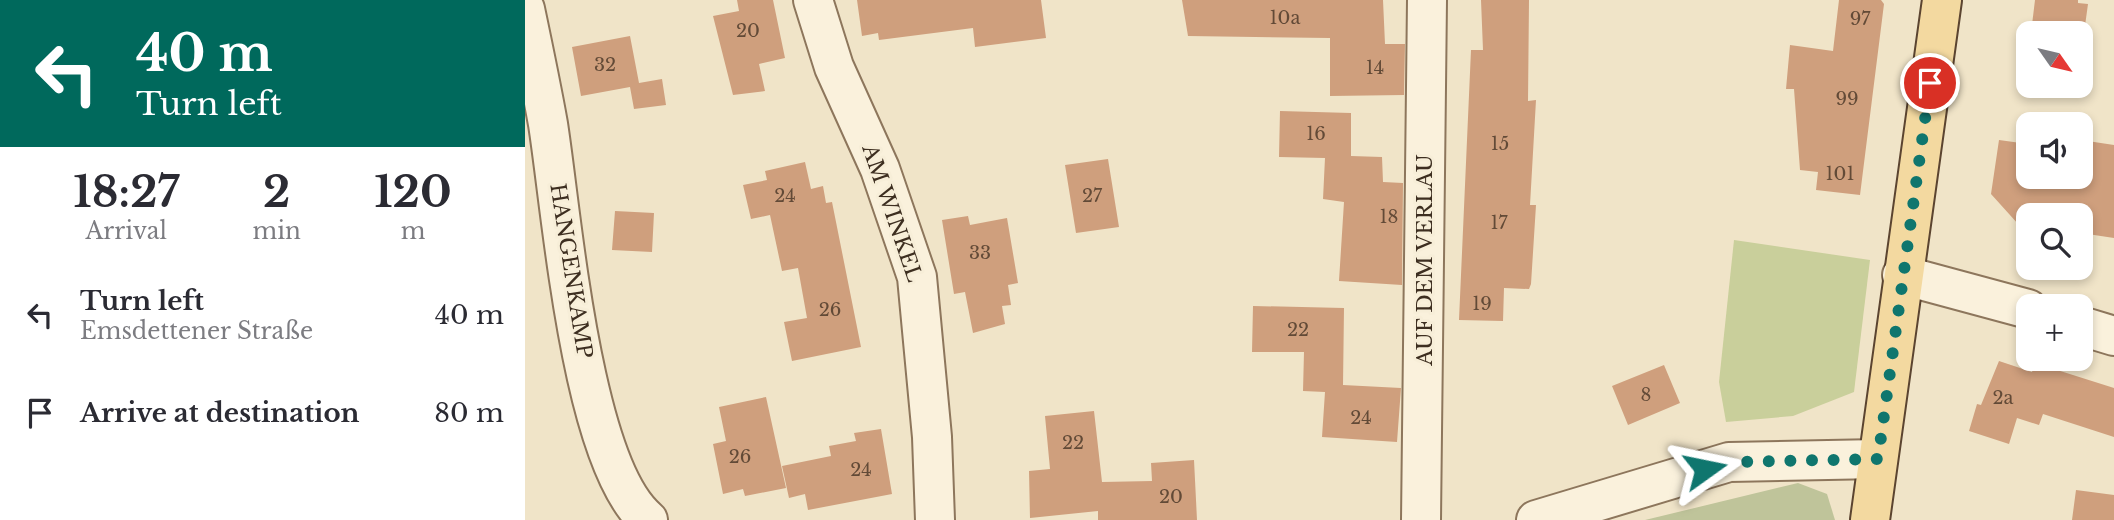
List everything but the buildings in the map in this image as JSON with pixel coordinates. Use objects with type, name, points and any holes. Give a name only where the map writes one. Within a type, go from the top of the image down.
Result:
[{"type":"main road","points":[[1870,520],[1942,0]]},
{"type":"street","name":"AM WINKEL","points":[[813,0],[834,67],[880,169],[917,276],[932,437],[935,520]]},
{"type":"street","name":"AUF DEM VERLAU","points":[[1421,520],[1427,0]]},
{"type":"street","name":"HANGENKAMP","points":[[525,9],[547,122],[580,341],[606,446],[615,471],[635,509],[648,520]]},
{"type":"street","points":[[1902,275],[2016,306]]},
{"type":"street","points":[[2093,330],[2114,336]]},
{"type":"street","points":[[1536,520],[1729,462],[1878,459]]},
{"type":"green space","points":[[1734,240],[1870,260],[1854,392],[1793,416],[1726,422],[1719,382]]},
{"type":"green space","points":[[1798,483],[1827,494],[1835,520],[1645,520]]},
{"type":"route","points":[[1705,469],[1729,462],[1878,459],[1930,83]]}]
